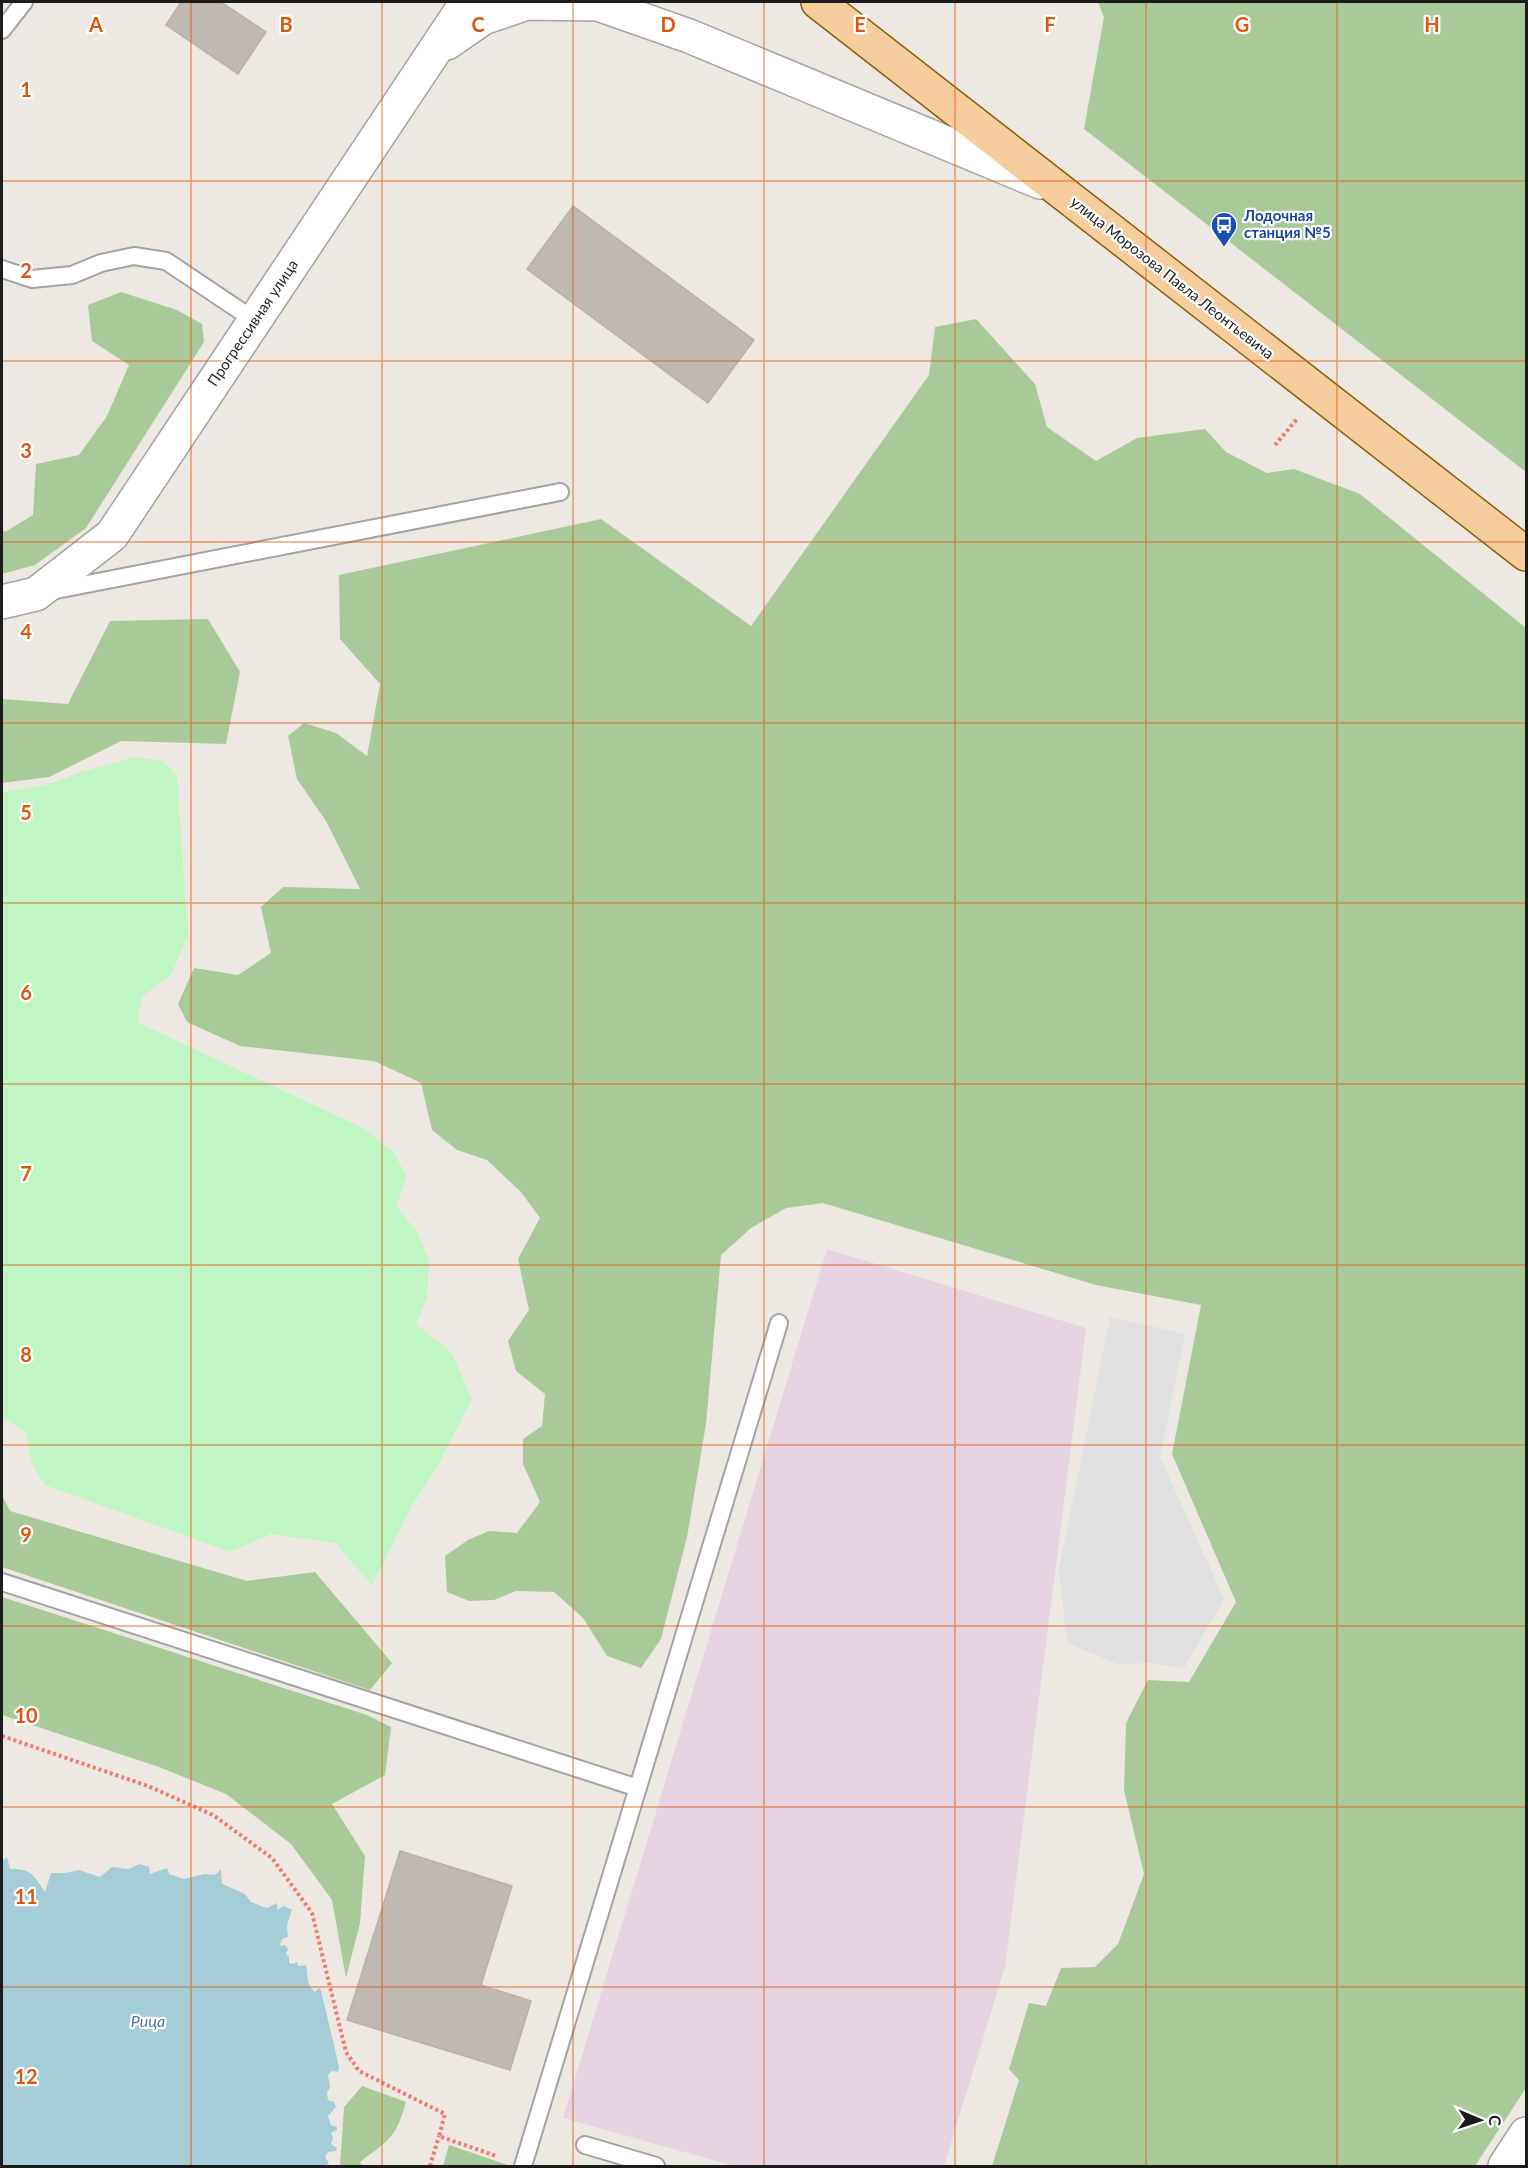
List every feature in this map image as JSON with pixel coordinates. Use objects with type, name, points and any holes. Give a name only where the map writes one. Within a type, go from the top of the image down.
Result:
[{"type":"main road","name":"улица Морозова Павла Леонтьевича","points":[[818,2],[1527,554]]},
{"type":"street","name":"Прогрессивная улица","points":[[2,602],[36,594],[112,535],[468,2]]},
{"type":"street","points":[[433,52],[483,18],[527,3],[598,4],[699,41],[1057,188]]},
{"type":"street","points":[[1505,2166],[1527,2134]]},
{"type":"lane","points":[[2,30],[24,2]]},
{"type":"lane","points":[[2,269],[32,279],[72,275],[101,263],[134,256],[166,261],[254,320]]},
{"type":"lane","points":[[36,594],[560,492]]},
{"type":"lane","points":[[523,2166],[779,1323]]},
{"type":"lane","points":[[2,1582],[638,1788]]},
{"type":"lane","points":[[585,2145],[656,2166]]},
{"type":"path","points":[[2,1736],[148,1786],[213,1815],[272,1858],[312,1913],[346,2052],[359,2072],[445,2114],[429,2166]]},
{"type":"path","points":[[439,2136],[523,2166]]},
{"type":"shaded area","points":[[827,1249],[1086,1328],[1005,1967],[944,2166],[734,2166],[563,2118]]},
{"type":"shaded area","points":[[1110,1317],[1185,1334],[1160,1457],[1224,1599],[1184,1668],[1150,1663],[1117,1664],[1067,1643],[1059,1570]]},
{"type":"green space","points":[[1098,2],[1526,2],[1526,472],[1084,129],[1104,17]]},
{"type":"green space","points":[[121,292],[177,310],[202,324],[204,342],[86,528],[35,565],[2,574],[2,529],[5,532],[33,515],[36,464],[79,455],[107,416],[129,365],[92,341],[88,305]]},
{"type":"green space","points":[[976,319],[1035,384],[1047,427],[1096,461],[1137,438],[1205,429],[1226,452],[1267,473],[1294,469],[1360,494],[1526,628],[1526,2088],[1475,2166],[992,2166],[1019,2080],[1009,2069],[1029,2003],[1046,2006],[1061,1968],[1095,1967],[1118,1944],[1144,1874],[1124,1790],[1126,1723],[1148,1680],[1189,1682],[1236,1602],[1172,1454],[1201,1305],[1096,1285],[823,1203],[786,1208],[751,1228],[721,1255],[706,1424],[687,1537],[661,1639],[641,1668],[607,1656],[583,1618],[554,1592],[516,1591],[494,1600],[469,1601],[447,1592],[445,1556],[468,1540],[489,1531],[517,1533],[540,1502],[523,1464],[523,1439],[542,1426],[545,1394],[516,1371],[508,1341],[529,1310],[518,1259],[540,1218],[521,1192],[487,1160],[457,1150],[432,1130],[421,1083],[374,1061],[240,1046],[187,1022],[178,1004],[194,968],[238,975],[271,953],[261,907],[283,887],[360,889],[326,821],[297,779],[288,736],[304,723],[336,733],[367,756],[380,684],[340,639],[339,575],[601,519],[751,626],[929,375],[935,327]]},
{"type":"green space","points":[[208,619],[240,672],[226,744],[121,741],[49,777],[2,783],[2,699],[68,704],[110,621]]},
{"type":"green space","points":[[136,757],[163,761],[177,776],[188,936],[171,975],[142,997],[137,1022],[367,1130],[394,1153],[407,1177],[396,1206],[418,1233],[429,1261],[427,1298],[416,1324],[451,1352],[472,1399],[437,1467],[412,1506],[372,1585],[335,1543],[271,1534],[230,1552],[45,1485],[31,1463],[26,1432],[2,1418],[2,792],[49,784],[84,771]]},
{"type":"green space","points":[[2,1495],[10,1511],[247,1581],[315,1572],[392,1663],[370,1690],[2,1567]]},
{"type":"green space","points":[[2,1597],[367,1715],[391,1727],[385,1775],[332,1804],[365,1856],[360,1923],[346,1978],[332,1900],[291,1844],[226,1794],[159,1767],[2,1715]]},
{"type":"green space","points":[[362,2086],[406,2102],[395,2131],[385,2143],[360,2162],[362,2166],[340,2166],[344,2107]]},
{"type":"green space","points":[[449,2145],[511,2166],[443,2166]]},
{"type":"water","name":"Рица","points":[[7,1857],[10,1869],[23,1870],[32,1874],[45,1892],[51,1873],[79,1870],[100,1877],[112,1867],[128,1869],[140,1864],[149,1867],[150,1874],[167,1868],[169,1874],[184,1879],[205,1874],[215,1875],[221,1869],[222,1884],[245,1894],[251,1902],[267,1908],[277,1903],[277,1910],[284,1906],[292,1910],[287,1925],[288,1937],[282,1939],[280,1944],[285,1945],[288,1949],[286,1954],[289,1957],[289,1963],[297,1962],[298,1966],[306,1965],[312,1989],[315,1992],[319,1988],[321,1990],[339,2067],[338,2072],[332,2071],[328,2075],[330,2088],[327,2092],[328,2100],[334,2102],[336,2107],[328,2116],[331,2125],[337,2127],[337,2130],[331,2133],[333,2138],[331,2144],[337,2148],[336,2151],[328,2152],[325,2157],[329,2163],[325,2166],[2,2166],[2,1861]]},
{"type":"building","points":[[181,2],[221,2],[266,32],[238,74],[166,25]]},
{"type":"building","points":[[573,206],[754,340],[708,403],[527,269]]},
{"type":"building","points":[[400,1851],[512,1886],[481,1985],[531,2001],[510,2070],[347,2020]]},
{"type":"place","name":"Лодочная станция №5","points":[[1224,248]]}]
